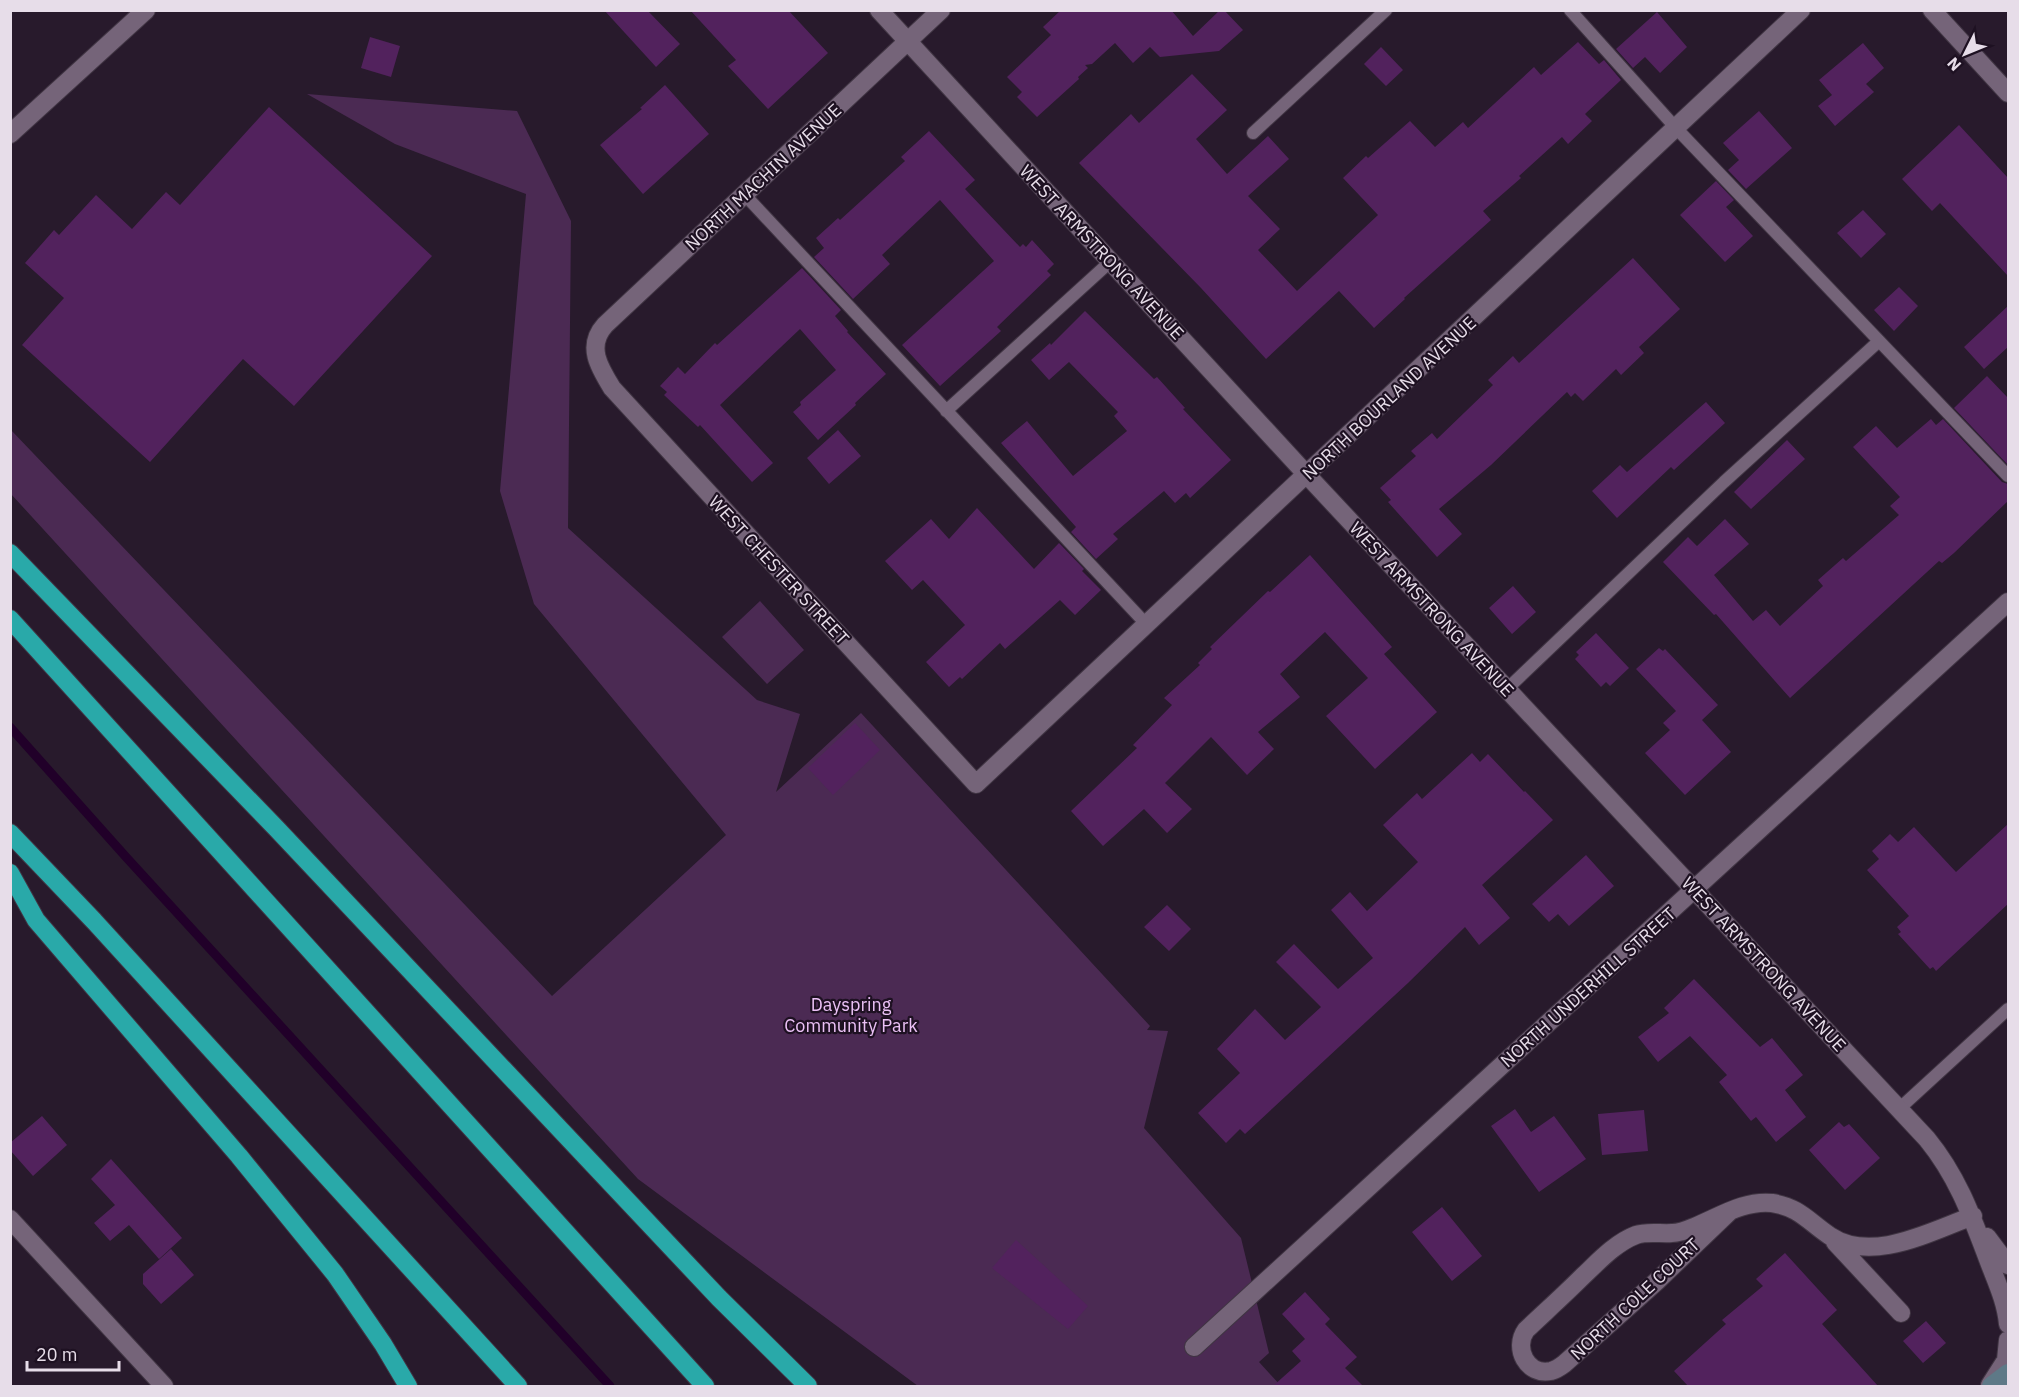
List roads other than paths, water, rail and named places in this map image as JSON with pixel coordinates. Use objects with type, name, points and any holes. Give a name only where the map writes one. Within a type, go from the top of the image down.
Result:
[{"type":"highway","points":[[10,553],[276,828],[719,1298],[808,1386]]},
{"type":"highway","points":[[10,619],[705,1386]]},
{"type":"highway","points":[[10,833],[94,921],[518,1386]]},
{"type":"highway","points":[[10,873],[36,920],[239,1156],[335,1274],[383,1344],[408,1386]]},
{"type":"highway","points":[[581,1250],[717,1386]]},
{"type":"main road","points":[[1990,1386],[2008,1373]]},
{"type":"street","points":[[10,134],[146,10]]},
{"type":"street","name":"WEST ARMSTRONG AVENUE","points":[[879,10],[1307,476],[1900,1108],[1932,1145],[1955,1178],[1973,1215],[2005,1303],[2008,1324]]},
{"type":"street","name":"NORTH MACHIN AVENUE","points":[[594,349],[596,340],[605,325],[941,10]]},
{"type":"street","name":"NORTH BOURLAND AVENUE","points":[[976,784],[1307,476],[1801,10]]},
{"type":"street","points":[[1932,10],[2008,93]]},
{"type":"street","name":"WEST CHESTER STREET","points":[[594,349],[599,365],[612,388],[976,784]]},
{"type":"street","name":"NORTH UNDERHILL STREET","points":[[1194,1347],[2008,602]]},
{"type":"street","name":"NORTH COLE COURT","points":[[1729,1212],[1657,1281],[1564,1364],[1550,1371],[1540,1371],[1532,1368],[1522,1356],[1520,1344],[1526,1330],[1616,1247],[1638,1234],[1680,1232],[1729,1212],[1754,1204],[1772,1203],[1802,1214],[1831,1237],[1850,1246],[1863,1248],[1886,1246],[1973,1215]]},
{"type":"street","name":"WEST ARMSTRONG AVENUE","points":[[1973,1215],[2008,1265]]},
{"type":"street","points":[[10,1219],[164,1386]]},
{"type":"street","points":[[1831,1237],[1901,1313]]},
{"type":"street","points":[[1990,1386],[2006,1360],[2008,1340]]},
{"type":"lane","points":[[1253,133],[1386,10]]},
{"type":"lane","points":[[1570,10],[1675,127],[2008,476]]},
{"type":"lane","points":[[744,195],[1147,625]]},
{"type":"lane","points":[[946,411],[1111,261]]},
{"type":"lane","points":[[1508,689],[1724,482],[1878,342]]},
{"type":"lane","points":[[1900,1108],[2008,1010]]},
{"type":"waterway","points":[[10,727],[610,1386]]},
{"type":"park label","name":"Dayspring Community Park","points":[[851,1014]]}]
